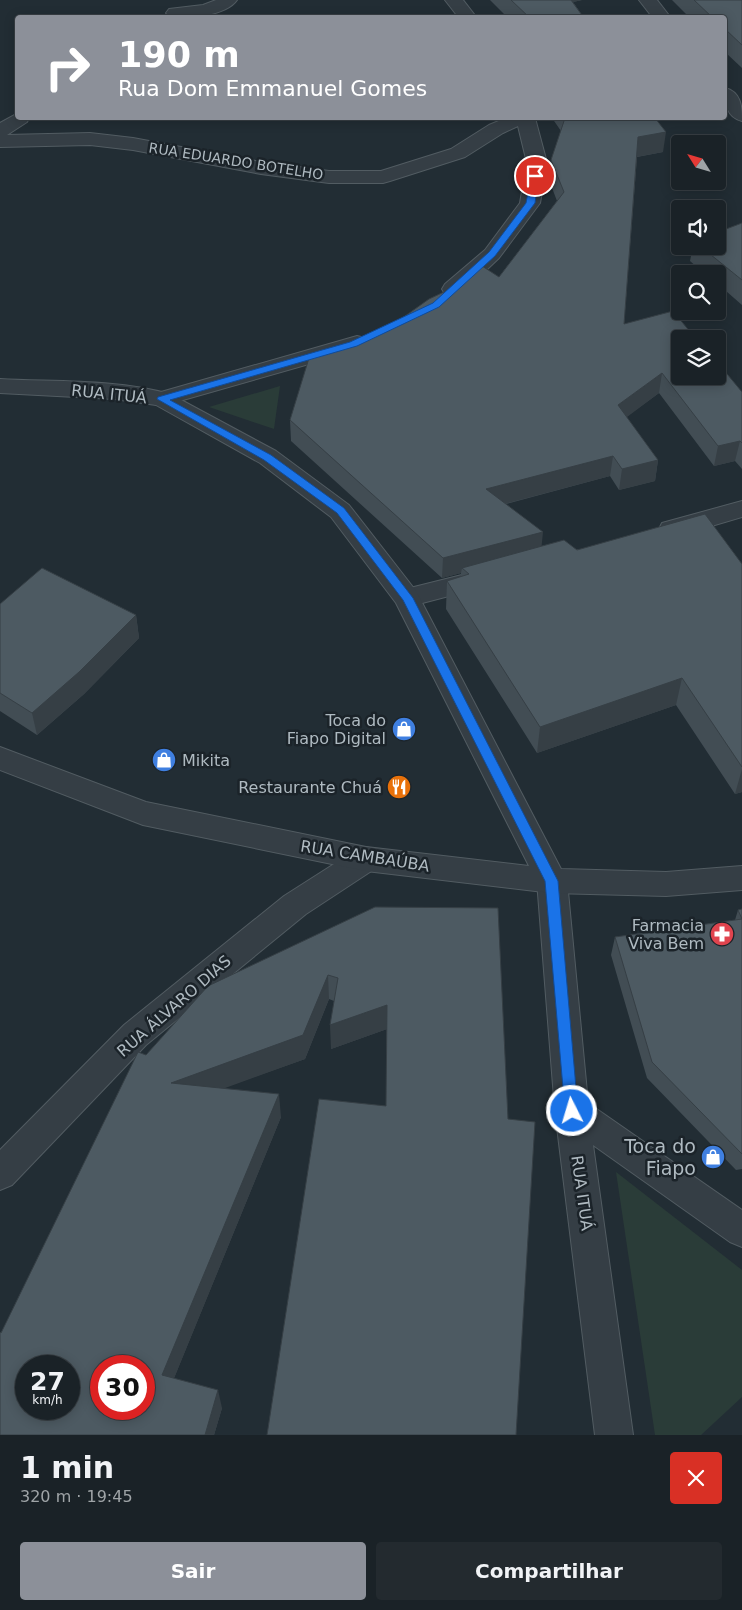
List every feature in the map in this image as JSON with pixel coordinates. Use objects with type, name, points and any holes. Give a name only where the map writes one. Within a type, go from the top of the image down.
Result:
[{"type":"street","points":[[176,10],[200,11],[228,0]]},
{"type":"street","points":[[454,0],[466,15]]},
{"type":"street","points":[[648,0],[660,15]]},
{"type":"street","points":[[727,96],[742,115]]},
{"type":"street","points":[[0,131],[17,120]]},
{"type":"street","name":"RUA EDUARDO BOTELHO","points":[[0,141],[90,140],[133,144],[261,168],[329,177],[383,177],[458,153],[496,129],[516,120]]},
{"type":"street","points":[[436,305],[492,254],[530,203],[537,163],[526,120]]},
{"type":"street","points":[[162,399],[354,344],[378,332]]},
{"type":"street","name":"RUA ITUÁ","points":[[0,386],[114,392],[162,399],[268,457],[340,511],[407,598],[552,881],[572,1111],[614,1435]]},
{"type":"street","points":[[645,536],[742,509]]},
{"type":"street","points":[[407,598],[502,573]]},
{"type":"street","name":"RUA CAMBAÚBA","points":[[0,758],[142,813],[366,859],[552,881],[666,884],[742,878]]},
{"type":"street","name":"RUA ÁLVARO DIAS","points":[[0,1174],[135,1035],[295,905],[366,859]]},
{"type":"street","points":[[572,1111],[742,1230]]},
{"type":"green space","points":[[280,386],[274,429],[209,407]]},
{"type":"green space","points":[[616,1172],[742,1270],[742,1397],[701,1435],[655,1435]]},
{"type":"building","points":[[511,0],[571,0],[582,15],[527,15]]},
{"type":"building","points":[[694,0],[742,0],[742,45],[727,31],[727,15],[710,15]]},
{"type":"building","points":[[564,120],[657,120],[666,132],[638,137],[624,324],[671,312],[671,320],[680,320],[689,330],[671,330],[671,385],[662,373],[618,405],[658,460],[622,469],[613,456],[486,489],[543,532],[443,558],[290,420],[309,358],[391,326],[429,299],[446,291],[479,264],[499,277],[564,192],[551,160]]},
{"type":"building","points":[[742,223],[742,280],[726,265],[711,255],[726,255],[726,229]]},
{"type":"building","points":[[726,373],[742,392],[742,443],[740,441],[718,446],[671,385],[726,385]]},
{"type":"building","points":[[705,514],[742,564],[742,767],[682,678],[540,727],[447,581],[469,574],[462,568],[564,540],[577,550]]},
{"type":"building","points":[[42,568],[136,615],[79,672],[32,713],[0,693],[0,604]]},
{"type":"building","points":[[375,907],[498,908],[508,1119],[535,1122],[516,1435],[267,1435],[319,1099],[386,1106],[387,1005],[330,1025],[338,978],[328,975],[303,1035],[171,1083],[279,1094],[162,1375],[218,1390],[205,1435],[0,1435],[0,1332],[138,1052],[146,1055],[208,986]]},
{"type":"building","points":[[742,909],[742,919],[738,910]]},
{"type":"building","points":[[742,919],[742,1154],[652,1062],[615,937]]},
{"type":"place","name":"Toca do Fiapo Digital","points":[[404,729]]},
{"type":"place","name":"Mikita","points":[[164,760]]},
{"type":"place","name":"Restaurante Chuá","points":[[399,787]]},
{"type":"place","name":"Farmacia Viva Bem","points":[[722,934]]},
{"type":"place","name":"Toca do Fiapo","points":[[713,1157]]},
{"type":"route","points":[[535,176],[530,203],[492,254],[436,305],[354,344],[162,399],[268,457],[340,511],[407,598],[552,881],[572,1111]]}]
